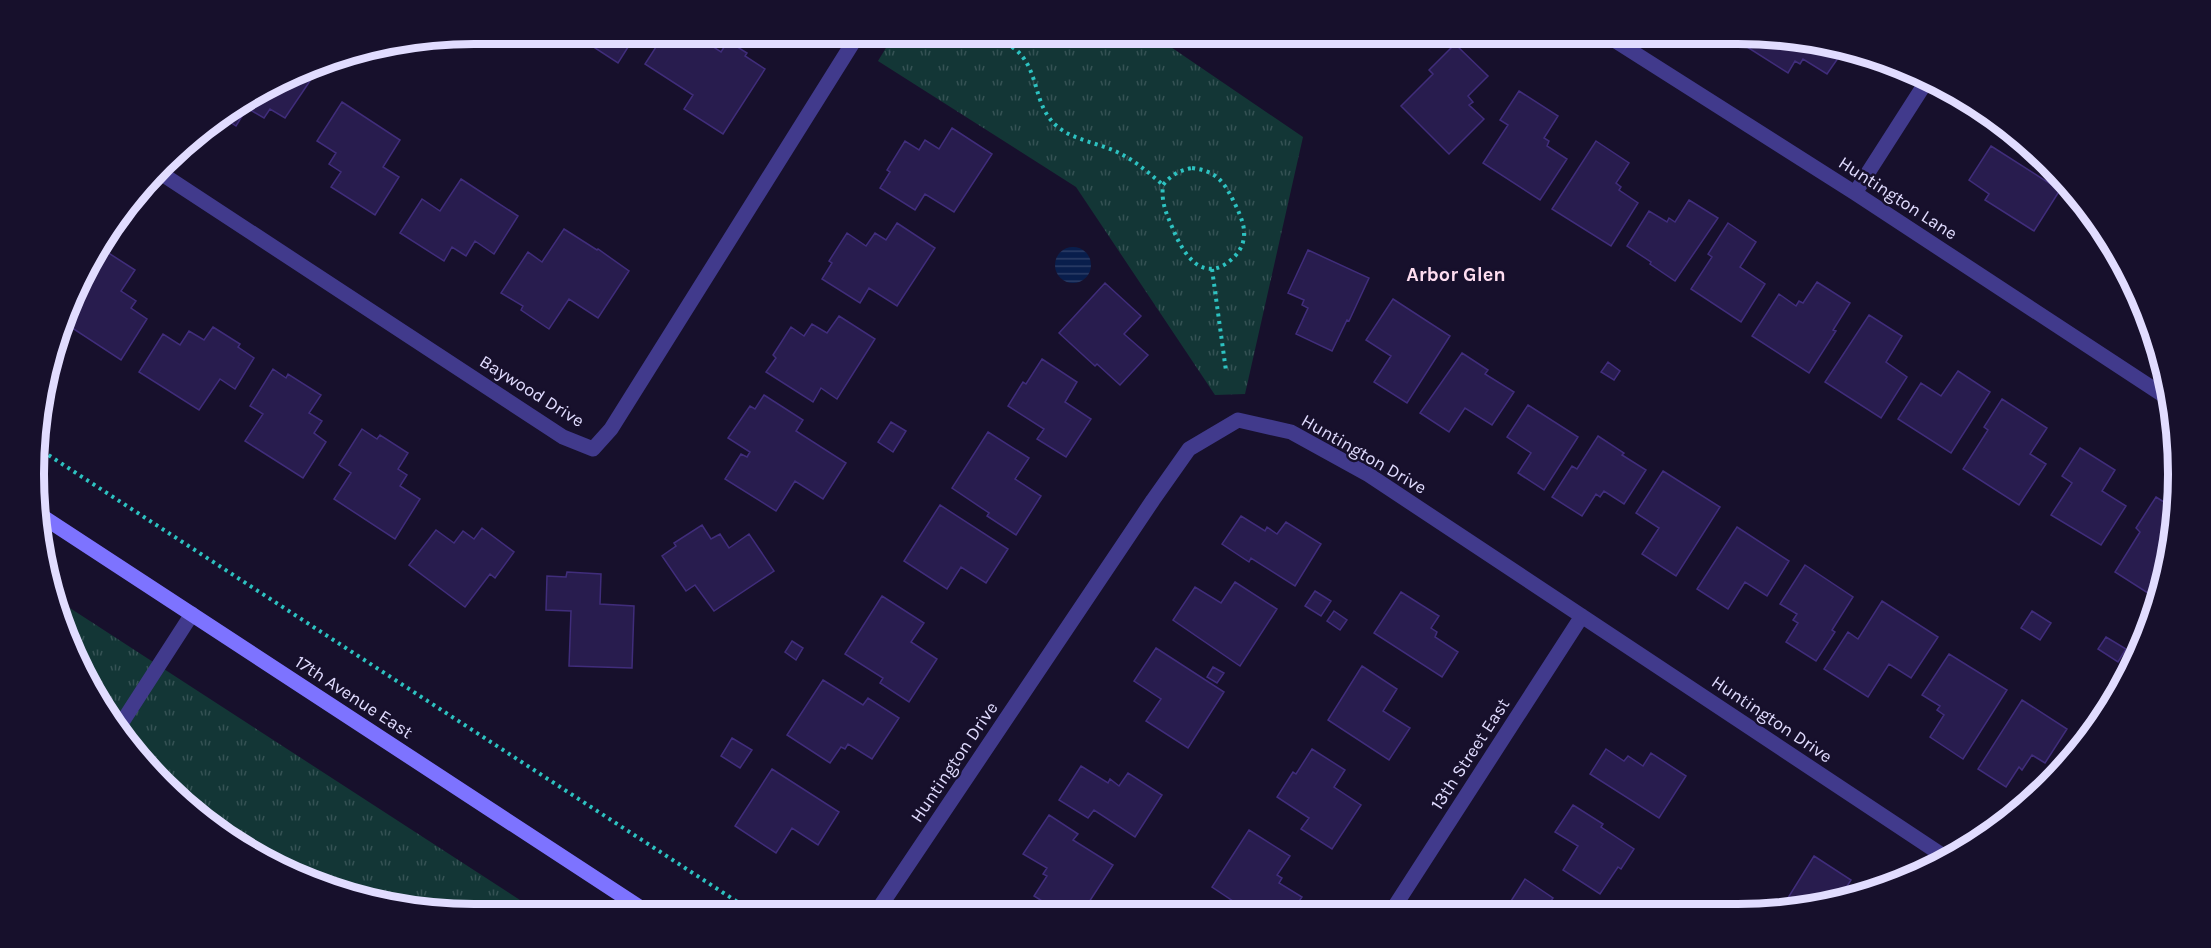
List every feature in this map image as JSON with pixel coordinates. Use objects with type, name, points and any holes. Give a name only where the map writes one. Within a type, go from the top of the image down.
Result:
[{"type":"street","name":"Baywood Drive","points":[[164,176],[563,437],[593,449],[611,429],[852,44]]},
{"type":"street","name":"Huntington Lane","points":[[1620,44],[1855,193],[2159,393]]},
{"type":"street","points":[[1855,193],[1923,86]]},
{"type":"street","name":"Huntington Drive","points":[[882,904],[1189,449],[1238,420],[1291,432],[1369,475],[1940,853]]},
{"type":"street","name":"17th Avenue East","points":[[46,519],[633,904]]},
{"type":"street","points":[[122,722],[192,614]]},
{"type":"street","name":"13th Street East","points":[[1396,904],[1582,616]]},
{"type":"path","points":[[1006,44],[1021,55],[1032,75],[1044,112],[1060,129],[1114,150],[1136,162],[1163,185]]},
{"type":"path","points":[[1192,168],[1204,170],[1225,184],[1236,206],[1244,234],[1242,245],[1236,256],[1228,263],[1212,270],[1190,259],[1180,246],[1162,204],[1163,185],[1183,169],[1192,168]]},
{"type":"path","points":[[1212,270],[1226,371]]},
{"type":"path","points":[[44,452],[741,904]]},
{"type":"green space","points":[[888,44],[1166,44],[1303,137],[1245,394],[1215,395],[1076,187],[878,61]]},
{"type":"green space","points":[[64,604],[526,904],[446,904],[363,890],[309,872],[235,832],[190,798],[150,758],[132,736],[101,689],[88,664]]},
{"type":"water","points":[[1073,247],[1086,252],[1091,265],[1086,278],[1073,283],[1060,278],[1055,265],[1060,252]]},
{"type":"building","points":[[589,44],[630,44],[618,63]]},
{"type":"building","points":[[658,44],[709,44],[721,52],[726,44],[733,44],[747,53],[745,56],[765,69],[723,134],[684,109],[693,95],[645,64]]},
{"type":"building","points":[[1455,44],[1488,76],[1468,96],[1473,102],[1469,105],[1484,119],[1449,154],[1401,106],[1433,74],[1429,70]]},
{"type":"building","points":[[1749,44],[1765,44],[1839,56],[1827,74],[1803,59],[1800,64],[1795,61],[1788,73],[1747,47]]},
{"type":"building","points":[[305,78],[310,81],[285,118],[270,109],[264,118],[247,108]]},
{"type":"building","points":[[1519,91],[1558,116],[1544,138],[1549,141],[1547,146],[1567,159],[1540,200],[1483,163],[1508,125],[1500,120]]},
{"type":"building","points":[[342,102],[400,140],[383,167],[399,177],[375,215],[331,187],[341,172],[329,164],[336,153],[317,141]]},
{"type":"building","points":[[247,109],[236,126],[228,121]]},
{"type":"building","points":[[952,128],[992,154],[954,212],[925,194],[915,210],[880,188],[890,172],[887,170],[905,141],[919,150],[925,140],[939,149]]},
{"type":"building","points":[[1596,141],[1629,163],[1616,183],[1621,187],[1619,190],[1638,203],[1611,246],[1552,209]]},
{"type":"building","points":[[1991,146],[2060,190],[2034,231],[1985,200],[1989,194],[1969,180]]},
{"type":"building","points":[[461,179],[518,216],[494,254],[475,241],[466,256],[452,247],[444,261],[400,233],[422,199],[440,211]]},
{"type":"building","points":[[1689,200],[1718,218],[1675,281],[1627,246],[1649,211],[1667,222],[1669,218],[1675,222]]},
{"type":"building","points":[[897,223],[935,248],[897,306],[869,288],[860,303],[822,279],[832,263],[829,261],[847,233],[866,246],[875,233],[886,240]]},
{"type":"building","points":[[1728,223],[1756,242],[1740,267],[1765,284],[1741,322],[1691,289],[1712,257],[1708,254]]},
{"type":"building","points":[[564,229],[629,271],[598,318],[569,299],[549,329],[521,310],[523,306],[501,293],[528,252],[542,262]]},
{"type":"building","points":[[1308,250],[1369,278],[1332,351],[1296,334],[1308,308],[1302,305],[1304,300],[1288,293]]},
{"type":"building","points":[[107,252],[135,270],[121,291],[136,301],[131,308],[147,319],[121,360],[70,326],[88,284]]},
{"type":"building","points":[[1817,282],[1850,303],[1833,330],[1836,331],[1809,373],[1752,336],[1779,294],[1796,306],[1799,301],[1803,303]]},
{"type":"building","points":[[1105,283],[1141,316],[1124,334],[1148,355],[1120,385],[1059,333]]},
{"type":"building","points":[[1393,299],[1450,336],[1407,403],[1374,382],[1391,356],[1366,340]]},
{"type":"building","points":[[1869,315],[1902,336],[1886,362],[1907,377],[1881,418],[1825,382]]},
{"type":"building","points":[[839,316],[875,339],[837,399],[821,388],[813,402],[766,372],[776,358],[773,355],[791,327],[804,336],[812,324],[827,333]]},
{"type":"building","points":[[213,327],[240,344],[238,347],[254,358],[235,389],[220,379],[199,410],[139,372],[163,334],[180,345],[189,331],[204,340]]},
{"type":"building","points":[[1462,353],[1488,370],[1485,374],[1514,392],[1492,425],[1465,408],[1449,432],[1420,413]]},
{"type":"building","points":[[1042,359],[1077,382],[1065,402],[1091,419],[1066,457],[1037,439],[1044,429],[1008,406],[1023,382],[1026,384]]},
{"type":"building","points":[[1608,362],[1620,371],[1614,380],[1601,372]]},
{"type":"building","points":[[273,369],[286,378],[288,374],[321,395],[309,413],[322,421],[314,433],[326,442],[303,478],[245,441],[263,414],[250,406]]},
{"type":"building","points":[[1958,371],[1990,392],[1951,453],[1898,419],[1921,383],[1941,396]]},
{"type":"building","points":[[764,395],[803,420],[796,431],[846,463],[823,499],[795,481],[776,511],[725,479],[741,454],[747,457],[750,452],[728,438],[750,406],[755,409]]},
{"type":"building","points":[[2002,399],[2047,428],[2030,454],[2046,464],[2019,505],[1963,469],[1988,430],[1984,427]]},
{"type":"building","points":[[1528,405],[1578,437],[1544,490],[1518,473],[1531,453],[1507,437]]},
{"type":"building","points":[[891,422],[906,431],[893,452],[878,442]]},
{"type":"building","points":[[362,429],[377,439],[380,435],[408,453],[398,469],[407,475],[400,486],[420,499],[395,539],[334,499],[351,473],[339,465]]},
{"type":"building","points":[[988,432],[1029,458],[1015,479],[1041,496],[1016,535],[987,516],[989,513],[952,488]]},
{"type":"building","points":[[1598,436],[1646,470],[1624,504],[1604,491],[1600,497],[1596,494],[1582,516],[1552,497],[1572,466],[1577,469]]},
{"type":"building","points":[[2080,448],[2115,470],[2102,491],[2126,506],[2101,545],[2051,515],[2072,483],[2062,476]]},
{"type":"building","points":[[1663,471],[1720,507],[1676,576],[1642,554],[1659,528],[1636,513]]},
{"type":"building","points":[[2156,497],[2167,504],[2159,558],[2150,595],[2115,572],[2140,532],[2136,528]]},
{"type":"building","points":[[940,505],[1008,549],[986,583],[961,567],[947,589],[904,561]]},
{"type":"building","points":[[1241,516],[1265,531],[1267,527],[1277,534],[1286,522],[1321,544],[1295,586],[1251,558],[1249,562],[1222,544]]},
{"type":"building","points":[[702,525],[711,539],[720,534],[729,548],[749,534],[774,571],[714,611],[695,585],[686,591],[662,556],[676,546],[674,543]]},
{"type":"building","points":[[1737,527],[1789,561],[1767,596],[1745,582],[1728,609],[1697,589]]},
{"type":"building","points":[[482,528],[514,552],[495,578],[490,574],[465,607],[409,565],[436,530],[454,543],[463,531],[474,539]]},
{"type":"building","points":[[1805,565],[1853,597],[1832,630],[1835,632],[1816,661],[1786,642],[1798,623],[1793,620],[1797,614],[1780,604]]},
{"type":"building","points":[[567,572],[601,574],[600,604],[634,606],[632,668],[569,666],[571,611],[546,610],[547,576],[566,577]]},
{"type":"building","points":[[1235,582],[1277,609],[1240,666],[1173,620],[1195,587],[1221,603]]},
{"type":"building","points":[[1315,591],[1331,601],[1321,616],[1305,606]]},
{"type":"building","points":[[1401,592],[1439,616],[1431,628],[1437,632],[1435,637],[1458,652],[1442,677],[1374,633]]},
{"type":"building","points":[[882,596],[924,623],[911,642],[937,659],[909,702],[880,683],[883,678],[845,654]]},
{"type":"building","points":[[1882,601],[1938,637],[1911,678],[1889,664],[1868,697],[1824,669],[1848,632],[1858,639]]},
{"type":"building","points":[[1334,611],[1347,620],[1340,630],[1327,621]]},
{"type":"building","points":[[2032,611],[2051,623],[2040,640],[2021,628]]},
{"type":"building","points":[[2106,637],[2126,649],[2118,662],[2098,649]]},
{"type":"building","points":[[792,641],[803,648],[796,660],[785,652]]},
{"type":"building","points":[[1156,648],[1224,692],[1188,748],[1146,721],[1161,699],[1134,681]]},
{"type":"building","points":[[1949,654],[2007,690],[1963,759],[1930,737],[1944,715],[1937,710],[1940,706],[1922,695]]},
{"type":"building","points":[[1362,666],[1397,689],[1383,711],[1410,728],[1389,760],[1328,720]]},
{"type":"building","points":[[1213,667],[1224,673],[1217,683],[1207,677]]},
{"type":"building","points":[[823,680],[863,705],[868,698],[899,718],[872,759],[848,744],[845,749],[841,747],[830,763],[787,735]]},
{"type":"building","points":[[2022,700],[2067,729],[2045,763],[2032,755],[2022,770],[2019,767],[2006,787],[1978,769]]},
{"type":"building","points":[[732,738],[752,750],[740,768],[721,756]]},
{"type":"building","points":[[1312,749],[1345,770],[1334,787],[1361,805],[1332,849],[1301,829],[1309,818],[1277,797],[1293,772],[1296,774]]},
{"type":"building","points":[[1606,749],[1624,761],[1628,756],[1643,766],[1651,753],[1686,776],[1659,818],[1590,774]]},
{"type":"building","points":[[1081,766],[1108,783],[1110,779],[1119,786],[1128,773],[1162,795],[1135,837],[1094,810],[1088,818],[1059,800]]},
{"type":"building","points":[[772,769],[839,812],[818,845],[792,828],[776,853],[735,826]]},
{"type":"building","points":[[1573,805],[1603,824],[1601,827],[1634,849],[1621,869],[1618,867],[1600,894],[1563,870],[1578,846],[1555,832]]},
{"type":"building","points":[[1049,815],[1078,834],[1073,840],[1113,865],[1088,904],[1047,904],[1034,896],[1047,876],[1043,874],[1047,868],[1023,854]]},
{"type":"building","points":[[1249,830],[1290,856],[1277,875],[1282,878],[1279,883],[1302,897],[1297,904],[1238,904],[1212,887]]},
{"type":"building","points":[[1814,856],[1851,880],[1844,891],[1786,901]]},
{"type":"building","points":[[1525,879],[1553,898],[1549,904],[1509,904]]},
{"type":"district","name":"Arbor Glen","points":[[1456,274]]}]
